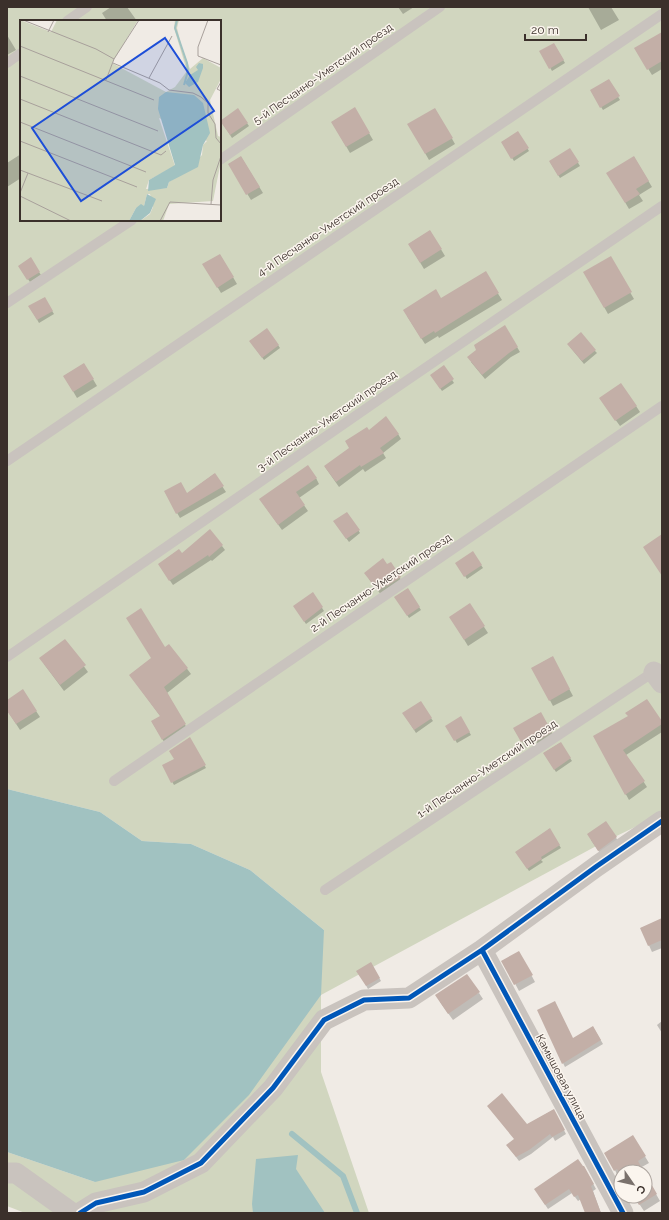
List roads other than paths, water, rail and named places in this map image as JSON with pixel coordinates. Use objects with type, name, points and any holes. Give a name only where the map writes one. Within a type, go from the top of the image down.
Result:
[{"type":"street","points":[[80,1213],[96,1203],[144,1192],[201,1163],[273,1088],[324,1020],[364,1000],[409,998],[482,950],[597,866],[662,821]]},
{"type":"street","name":"Камышовая улица","points":[[482,950],[623,1213]]},
{"type":"street","points":[[7,1174],[16,1173],[72,1213]]},
{"type":"lane","points":[[68,20],[87,7]]},
{"type":"lane","name":"5-й Песчанно-Уметский проезд","points":[[221,159],[440,7]]},
{"type":"lane","name":"4-й Песчанно-Уметский проезд","points":[[7,461],[662,14]]},
{"type":"lane","points":[[7,63],[20,54]]},
{"type":"lane","name":"3-й Песчанно-Уметский проезд","points":[[7,657],[662,206]]},
{"type":"lane","points":[[7,303],[130,221]]},
{"type":"lane","name":"2-й Песчанно-Уметский проезд","points":[[114,780],[662,406]]},
{"type":"lane","name":"1-й Песчанно-Уметский проезд","points":[[325,890],[659,674]]},
{"type":"water","points":[[7,789],[100,812],[142,841],[191,844],[250,870],[324,930],[321,995],[249,1095],[184,1160],[95,1182],[7,1152]]},
{"type":"water","points":[[298,1155],[296,1169],[325,1213],[253,1213],[252,1204],[256,1159]]},
{"type":"waterway","points":[[292,1134],[343,1176],[357,1213]]}]
